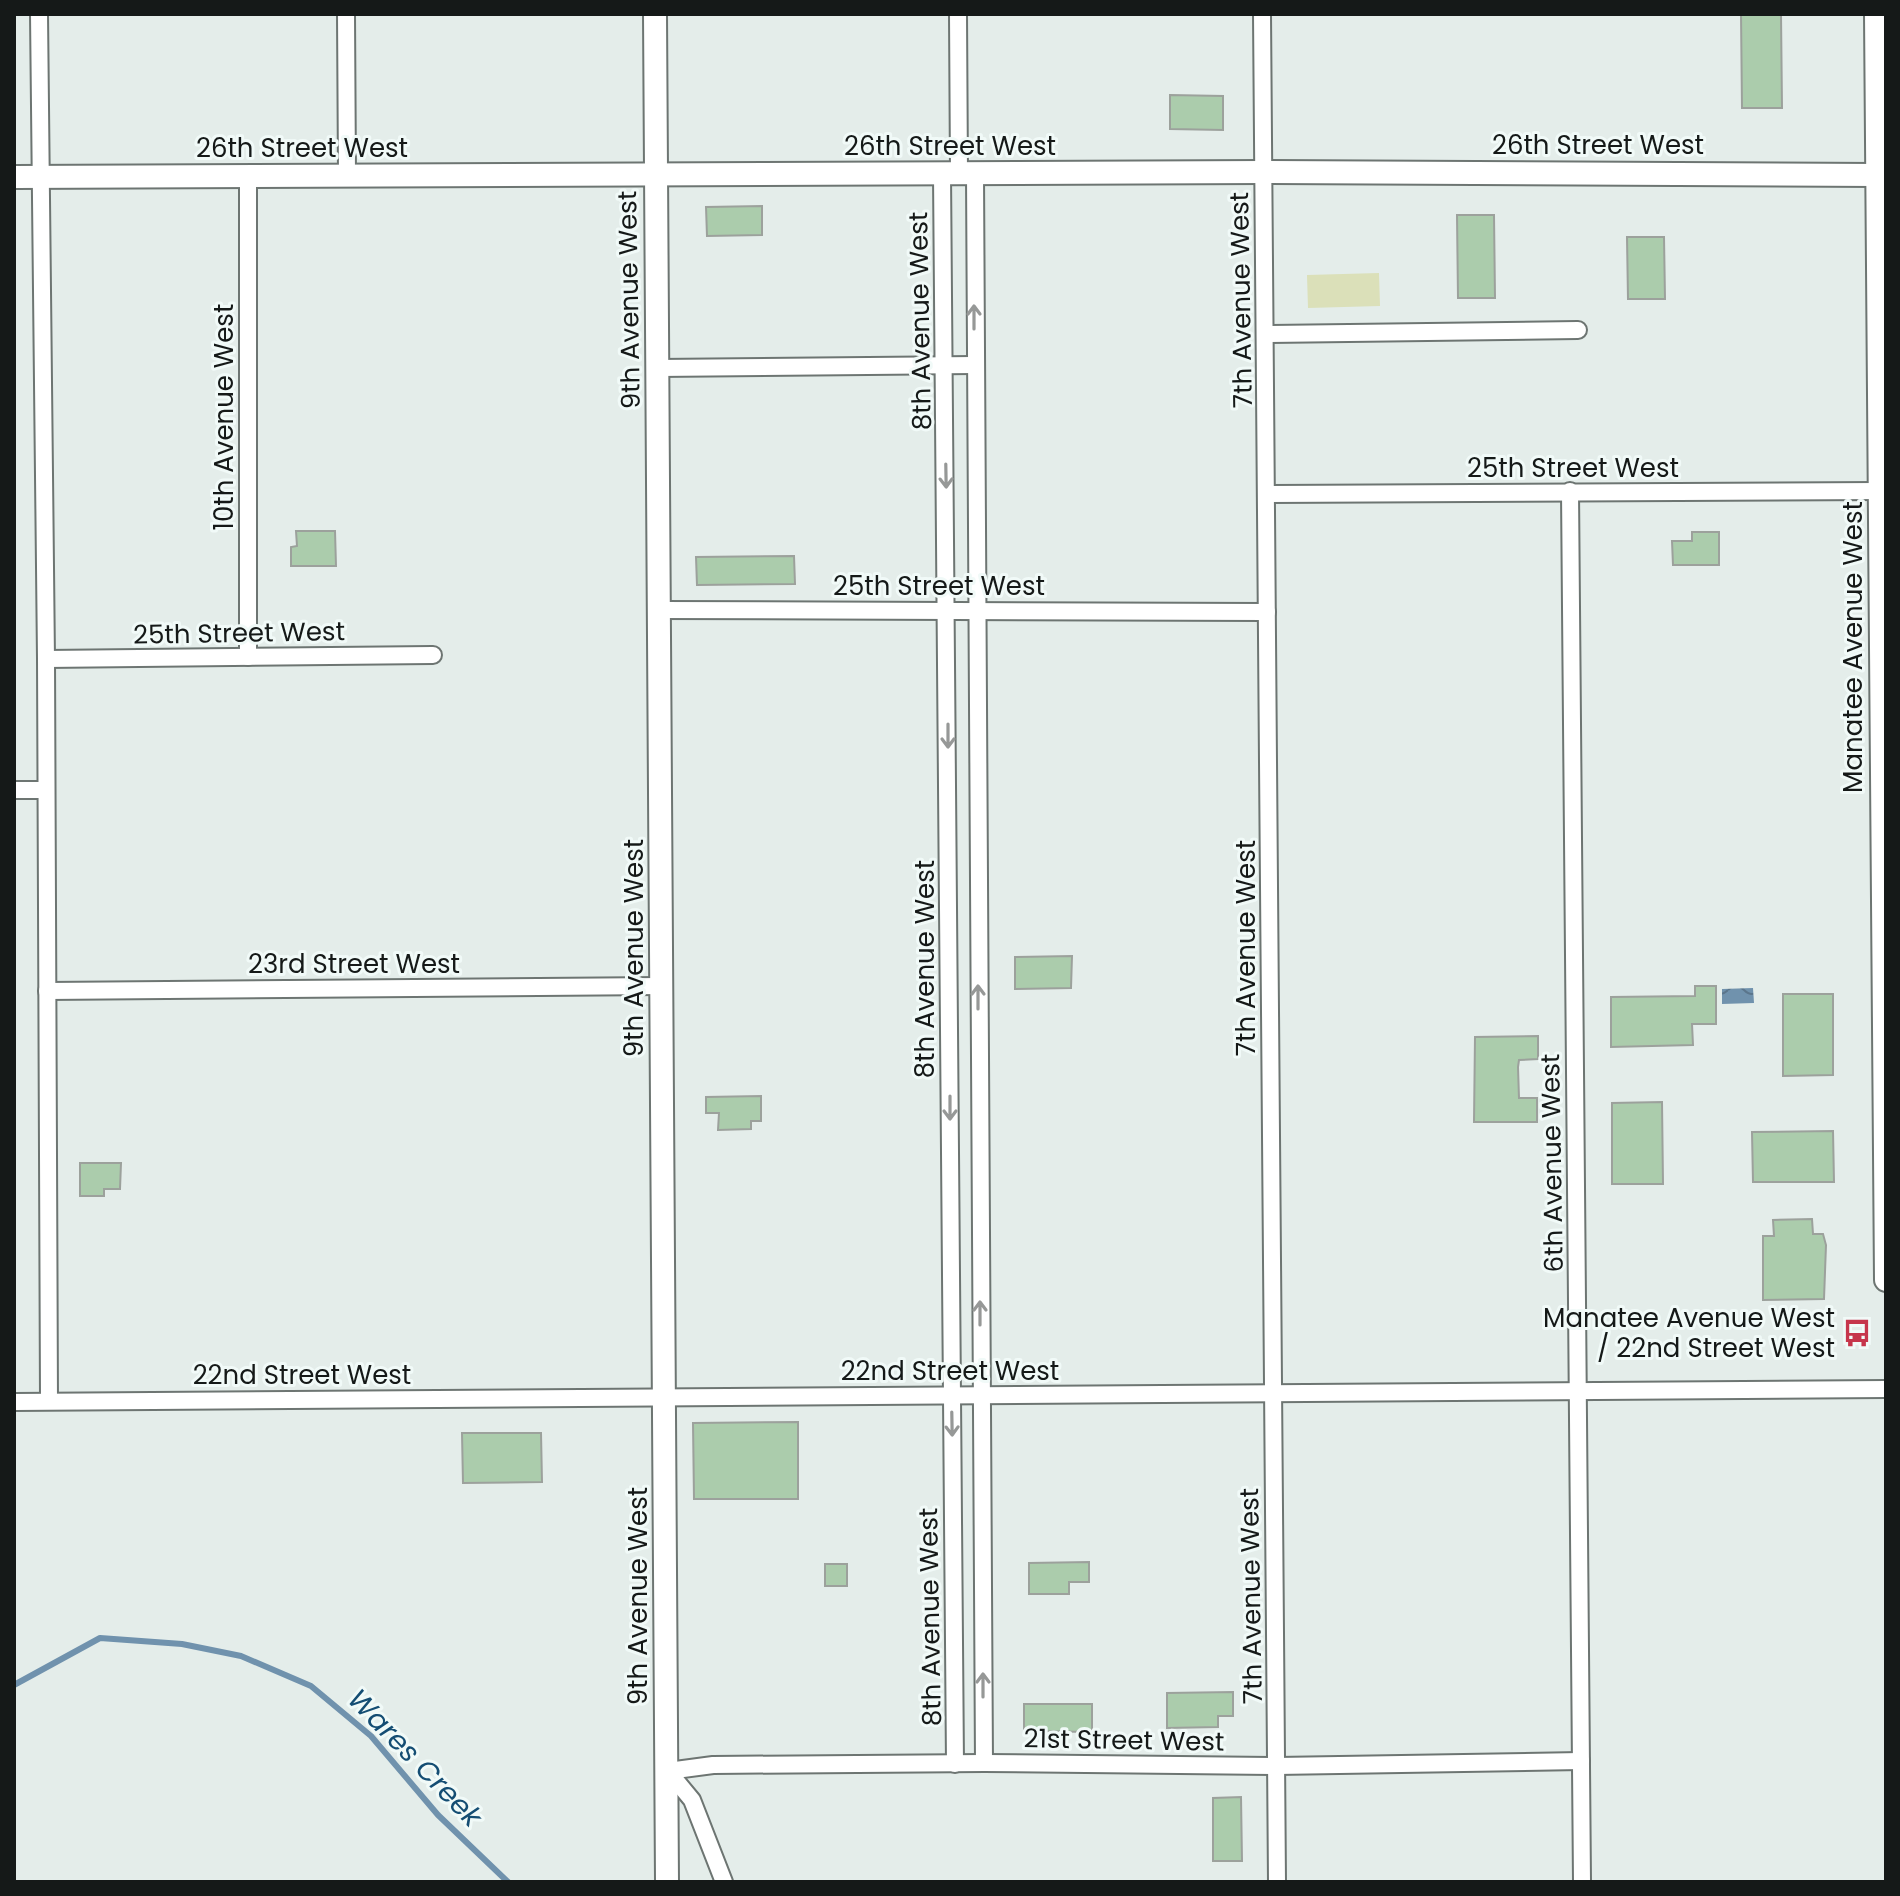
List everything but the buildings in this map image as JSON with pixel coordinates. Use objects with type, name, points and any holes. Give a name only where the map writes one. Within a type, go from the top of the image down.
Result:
[{"type":"street","points":[[39,14],[49,1401]]},
{"type":"street","points":[[346,14],[347,176]]},
{"type":"street","name":"9th Avenue West","points":[[655,14],[667,1882]]},
{"type":"street","name":"8th Avenue West","points":[[958,14],[959,174],[974,365],[984,1763]]},
{"type":"street","name":"7th Avenue West","points":[[1262,14],[1277,1882]]},
{"type":"street","name":"Manatee Avenue West","points":[[1876,14],[1882,175],[1880,491],[1883,567],[1886,1280]]},
{"type":"street","name":"26th Street West","points":[[14,177],[1264,172],[1882,175]]},
{"type":"street","name":"8th Avenue West","points":[[955,1764],[945,366],[959,174]]},
{"type":"street","name":"10th Avenue West","points":[[248,177],[248,657]]},
{"type":"street","points":[[1266,334],[1307,336],[1366,332],[1578,330]]},
{"type":"street","points":[[658,368],[974,365]]},
{"type":"street","name":"6th Avenue West","points":[[1570,491],[1582,1882]]},
{"type":"street","name":"25th Street West","points":[[1266,494],[1880,491]]},
{"type":"street","name":"25th Street West","points":[[659,610],[1267,612]]},
{"type":"street","name":"25th Street West","points":[[46,659],[433,655]]},
{"type":"street","points":[[14,790],[46,790]]},
{"type":"street","name":"23rd Street West","points":[[47,991],[662,986]]},
{"type":"street","name":"22nd Street West","points":[[14,1402],[1886,1389]]},
{"type":"street","name":"21st Street West","points":[[668,1771],[713,1765],[984,1763],[1277,1766],[1581,1761]]},
{"type":"street","points":[[668,1771],[692,1800],[724,1882]]},
{"type":"green space","points":[[1379,273],[1380,306],[1308,308],[1307,275]]},
{"type":"water","points":[[1753,988],[1754,1003],[1722,1004],[1722,989]]},
{"type":"waterway","name":"Wares Creek","points":[[14,1685],[100,1638],[182,1644],[241,1656],[311,1686],[371,1736],[438,1815],[508,1882]]},
{"type":"place","name":"Manatee Avenue West / 22nd Street West","points":[[1857,1333]]}]
